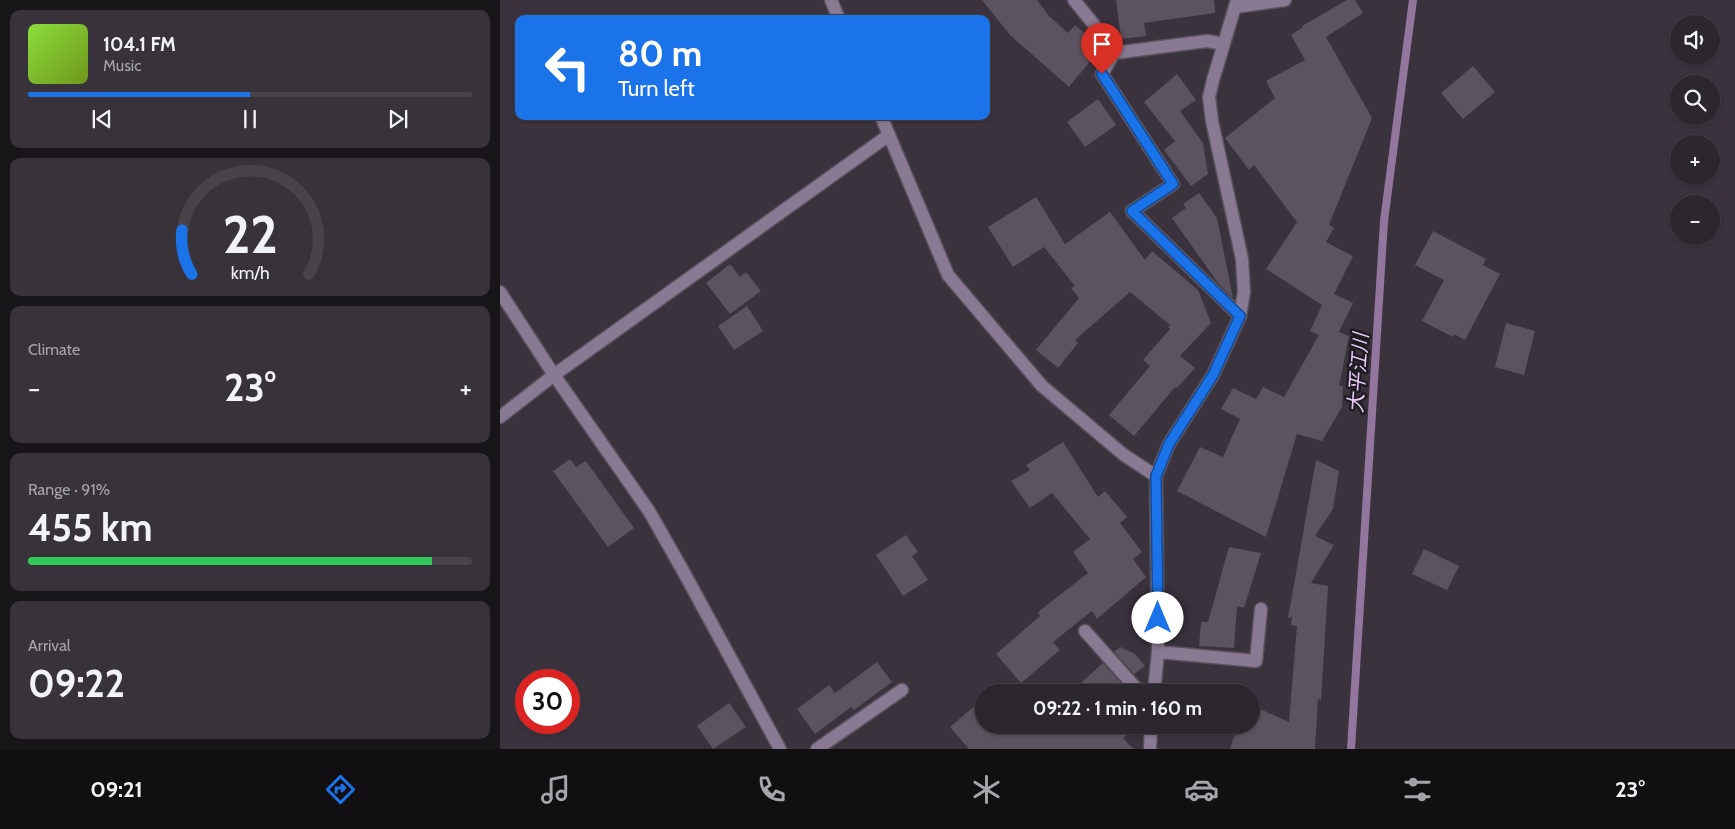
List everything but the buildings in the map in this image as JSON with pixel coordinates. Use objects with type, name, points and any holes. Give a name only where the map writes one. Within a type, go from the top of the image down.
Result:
[{"type":"street","points":[[832,0],[838,15]]},
{"type":"street","points":[[1074,0],[1108,42],[1114,53]]},
{"type":"street","points":[[1155,684],[1158,652],[1156,476],[1169,444],[1213,375],[1240,316],[1244,292],[1242,259],[1212,121],[1209,97],[1236,3],[1285,0]]},
{"type":"street","points":[[1114,53],[1207,41],[1224,44]]},
{"type":"street","points":[[1114,53],[1102,74],[1173,184],[1132,211],[1240,316]]},
{"type":"street","points":[[882,120],[948,275],[1042,386],[1124,455],[1156,476]]},
{"type":"street","points":[[500,417],[554,375],[888,135]]},
{"type":"street","points":[[500,292],[554,375],[649,511],[780,749]]},
{"type":"street","points":[[1158,652],[1256,661],[1261,609]]},
{"type":"street","points":[[1085,631],[1133,684]]},
{"type":"street","points":[[817,749],[902,690]]},
{"type":"street","points":[[1150,749],[1151,734]]},
{"type":"waterway","name":"大平江川","points":[[1351,749],[1384,221],[1413,0]]},
{"type":"route","points":[[1102,74],[1173,184],[1132,211],[1240,316],[1213,375],[1169,444],[1156,476],[1158,618]]}]
